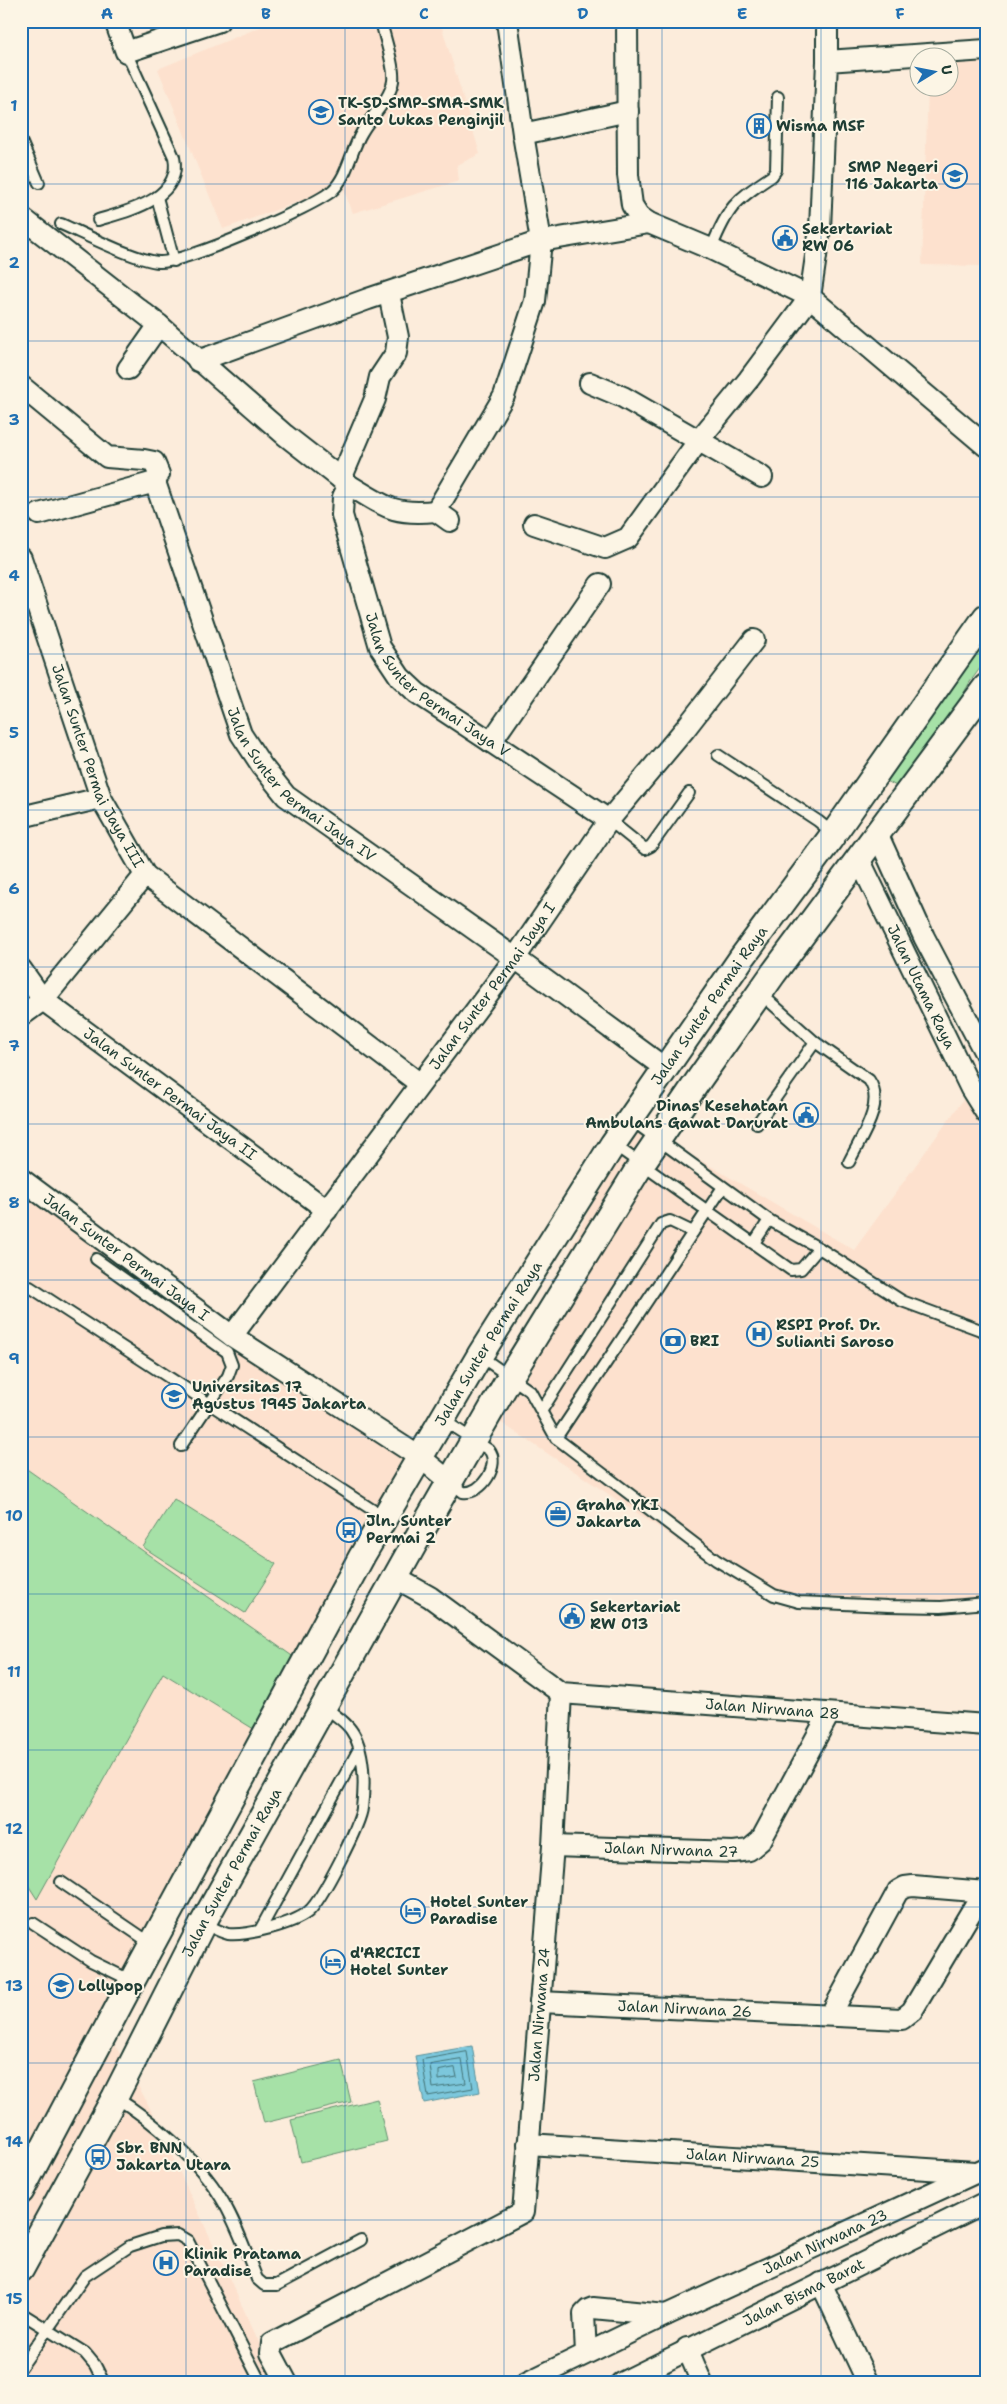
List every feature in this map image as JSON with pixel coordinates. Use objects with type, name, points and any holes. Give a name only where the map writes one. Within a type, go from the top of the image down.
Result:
[{"type":"street","points":[[115,21],[126,52],[219,21]]},
{"type":"street","points":[[24,224],[159,325],[344,487],[391,510],[443,516],[504,396],[535,301],[541,241],[507,21]]},
{"type":"street","points":[[627,21],[629,190],[632,205],[639,216],[649,223],[711,249],[810,296],[986,446]]},
{"type":"street","points":[[534,524],[605,548],[628,538],[699,440],[749,379],[810,296],[820,229],[827,21]]},
{"type":"street","points":[[827,61],[986,50]]},
{"type":"street","points":[[523,134],[628,111]]},
{"type":"street","points":[[198,361],[368,299],[389,294],[541,241],[649,223]]},
{"type":"street","points":[[344,487],[375,399],[380,377],[396,353],[398,336],[389,294]]},
{"type":"street","points":[[128,369],[159,325]]},
{"type":"street","points":[[590,383],[623,397],[762,477]]},
{"type":"street","name":"Jalan Sunter Permai Jaya IV","points":[[21,386],[107,458],[154,462],[159,474],[155,482],[241,734],[262,766],[286,796],[666,1069]]},
{"type":"street","points":[[39,514],[155,482]]},
{"type":"street","name":"Jalan Sunter Permai Jaya V","points":[[344,487],[342,515],[380,647],[400,677],[417,693],[609,820]]},
{"type":"street","name":"Jalan Sunter Permai Jaya III","points":[[21,558],[101,798],[145,875],[419,1083]]},
{"type":"street","points":[[491,742],[600,584]]},
{"type":"street","name":"Jalan Sunter Permai Raya","points":[[21,2191],[27,2164],[132,1981],[362,1556],[480,1356],[630,1119],[741,959],[834,834],[986,618]]},
{"type":"street","name":"Jalan Sunter Permai Jaya I","points":[[232,1336],[514,958],[609,820],[685,729],[754,640]]},
{"type":"street","name":"Jalan Sunter Permai Raya","points":[[21,2269],[115,2097],[204,1923],[449,1481],[510,1376],[642,1163],[760,993],[986,687]]},
{"type":"street","points":[[21,817],[101,798]]},
{"type":"street","name":"Jalan Utama Raya","points":[[877,833],[924,937],[986,1055]]},
{"type":"street","name":"Jalan Utama Raya","points":[[859,859],[971,1089],[986,1113]]},
{"type":"street","points":[[21,1016],[43,1000],[145,875]]},
{"type":"street","name":"Jalan Sunter Permai Jaya II","points":[[21,969],[43,1000],[327,1210]]},
{"type":"street","name":"Jalan Sunter Permai Jaya I","points":[[21,1179],[232,1336],[421,1458]]},
{"type":"street","points":[[421,1458],[449,1481]]},
{"type":"street","points":[[396,1578],[430,1597],[561,1693]]},
{"type":"street","name":"Jalan Nirwana 28","points":[[561,1693],[986,1724]]},
{"type":"street","name":"Jalan Nirwana 24","points":[[286,2383],[271,2353],[272,2343],[523,2212],[553,1846],[561,1693]]},
{"type":"street","name":"Jalan Nirwana 27","points":[[553,1846],[734,1852],[749,1850],[762,1840],[829,1714]]},
{"type":"street","name":"Jalan Nirwana 26","points":[[540,2002],[831,2014],[896,2019],[908,2016],[984,1892],[913,1886],[904,1887],[898,1891],[831,2014]]},
{"type":"street","name":"Jalan Nirwana 25","points":[[528,2144],[982,2170]]},
{"type":"street","name":"Jalan Nirwana 23","points":[[526,2383],[666,2315],[982,2170]]},
{"type":"street","name":"Jalan Bisma Barat","points":[[621,2383],[687,2348],[984,2207]]},
{"type":"street","points":[[821,2284],[868,2383]]},
{"type":"street","points":[[586,2353],[584,2314],[588,2310],[594,2308],[666,2315]]},
{"type":"street","points":[[687,2348],[702,2383]]},
{"type":"lane","points":[[61,224],[149,261],[174,262],[217,246],[324,197],[340,182],[362,131],[378,111],[391,87],[393,75],[381,21]]},
{"type":"lane","points":[[98,220],[143,206],[157,197],[173,177],[176,167],[174,157],[126,52]]},
{"type":"lane","points":[[711,249],[723,218],[734,203],[772,176],[776,170],[778,97]]},
{"type":"lane","points":[[21,141],[39,183]]},
{"type":"lane","points":[[157,197],[174,262]]},
{"type":"lane","points":[[718,755],[818,821],[834,834]]},
{"type":"lane","points":[[609,820],[645,849],[652,846],[689,793]]},
{"type":"lane","points":[[760,993],[815,1042],[869,1080],[876,1089],[874,1108],[850,1162]]},
{"type":"lane","points":[[757,1124],[815,1042]]},
{"type":"lane","points":[[630,1119],[769,1220],[819,1248],[902,1302],[986,1332]]},
{"type":"lane","points":[[613,1144],[791,1270],[800,1269],[819,1248]]},
{"type":"lane","points":[[556,1438],[723,1186]]},
{"type":"lane","points":[[754,1243],[769,1220]]},
{"type":"lane","points":[[542,1410],[661,1224],[670,1221],[693,1232]]},
{"type":"lane","points":[[96,1259],[227,1352],[232,1365],[228,1376],[181,1446]]},
{"type":"lane","points":[[30,1287],[385,1518]]},
{"type":"lane","points":[[480,1356],[530,1391],[556,1438],[716,1560],[774,1595],[799,1602],[888,1606],[941,1607],[986,1603]]},
{"type":"lane","points":[[442,1419],[474,1439]]},
{"type":"lane","points":[[204,1923],[226,1933],[239,1934],[260,1930],[308,1913],[318,1902],[331,1880],[362,1810],[363,1780],[359,1749],[351,1730],[325,1707]]},
{"type":"lane","points":[[260,1930],[359,1749]]},
{"type":"lane","points":[[61,1882],[152,1944]]},
{"type":"lane","points":[[33,1923],[90,1961],[132,1981]]},
{"type":"lane","points":[[115,2097],[135,2110],[192,2162],[221,2197],[257,2279],[264,2285],[277,2285],[361,2240]]},
{"type":"lane","points":[[21,2367],[85,2276],[130,2246],[161,2236],[178,2235],[188,2241],[261,2383]]},
{"type":"lane","points":[[21,2313],[85,2352],[96,2365],[104,2383]]},
{"type":"shaded area","name":"TK-SD-SMP-SMA-SMK Santo Lukas Penginjil","points":[[275,21],[440,21],[480,154],[457,165],[459,181],[353,213],[342,186],[223,229],[158,69]]},
{"type":"shaded area","name":"SMP Negeri 116 Jakarta","points":[[986,59],[986,266],[922,265],[928,98],[960,98],[960,61]]},
{"type":"shaded area","name":"RSPI Prof. Dr. Sulianti Saroso","points":[[971,1089],[986,1113],[986,1607],[765,1598],[494,1418],[630,1119],[854,1250]]},
{"type":"shaded area","points":[[21,1179],[420,1456],[106,2029],[146,2100],[258,2340],[276,2383],[21,2383]]},
{"type":"green space","points":[[986,635],[986,660],[970,682],[936,742],[900,788],[885,780]]},
{"type":"green space","points":[[21,1465],[305,1665],[265,1736],[163,1673],[37,1899],[21,1874]]},
{"type":"green space","points":[[174,1499],[276,1564],[245,1613],[143,1547]]},
{"type":"green space","points":[[341,2060],[351,2102],[264,2123],[254,2082]]},
{"type":"green space","points":[[377,2099],[387,2141],[301,2162],[291,2120]]},
{"type":"water","points":[[472,2046],[480,2092],[424,2103],[415,2056]]},
{"type":"place","name":"TK-SD-SMP-SMA-SMK Santo Lukas Penginjil","points":[[321,112]]},
{"type":"place","name":"Wisma MSF","points":[[759,126]]},
{"type":"place","name":"SMP Negeri 116 Jakarta","points":[[955,176]]},
{"type":"place","name":"Sekertariat RW 06","points":[[785,238]]},
{"type":"place","name":"Dinas Kesehatan Ambulans Gawat Darurat","points":[[806,1115]]},
{"type":"place","name":"RSPI Prof. Dr. Sulianti Saroso","points":[[759,1334]]},
{"type":"place","name":"BRI","points":[[673,1341]]},
{"type":"place","name":"Universitas 17 Agustus 1945 Jakarta","points":[[174,1396]]},
{"type":"place","name":"Graha YKI Jakarta","points":[[558,1514]]},
{"type":"place","name":"Jln. Sunter Permai 2","points":[[349,1530]]},
{"type":"place","name":"Sekertariat RW 013","points":[[572,1616]]},
{"type":"place","name":"Hotel Sunter Paradise","points":[[413,1911]]},
{"type":"place","name":"d'ARCICI Hotel Sunter","points":[[333,1962]]},
{"type":"place","name":"Lollypop","points":[[61,1986]]},
{"type":"place","name":"Sbr. BNN Jakarta Utara","points":[[98,2157]]},
{"type":"place","name":"Klinik Pratama Paradise","points":[[166,2263]]}]
